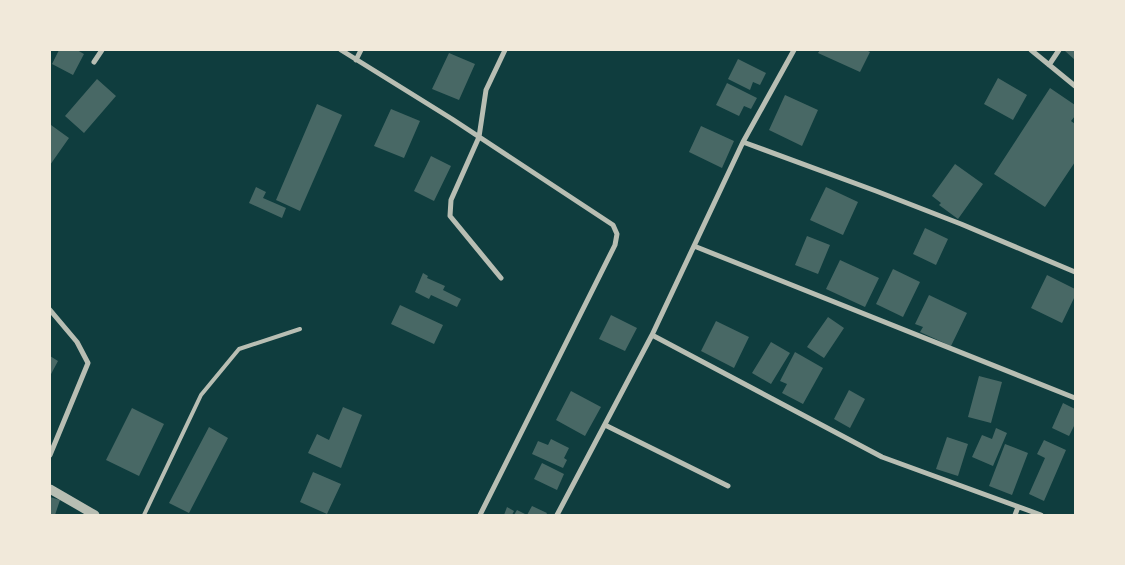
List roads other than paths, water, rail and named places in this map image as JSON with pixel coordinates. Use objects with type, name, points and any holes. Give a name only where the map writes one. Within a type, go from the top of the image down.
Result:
[{"type":"street","points":[[94,62],[102,50]]},
{"type":"street","points":[[341,50],[452,119],[613,225],[617,234],[616,245],[480,515]]},
{"type":"street","points":[[356,60],[361,50]]},
{"type":"street","points":[[501,278],[450,216],[451,200],[479,137],[486,90],[505,50]]},
{"type":"street","points":[[559,514],[652,335],[743,142],[794,50]]},
{"type":"street","points":[[1031,50],[1075,86]]},
{"type":"street","points":[[1049,65],[1059,50]]},
{"type":"street","points":[[743,142],[953,220],[1075,272]]},
{"type":"street","points":[[694,246],[1075,398]]},
{"type":"street","points":[[50,310],[77,342],[88,363],[50,455]]},
{"type":"street","points":[[652,335],[882,457],[1041,515]]},
{"type":"street","points":[[605,425],[728,486]]},
{"type":"street","points":[[50,489],[95,515]]},
{"type":"street","points":[[1015,515],[1018,507]]},
{"type":"lane","points":[[144,515],[201,395],[239,349],[300,329]]}]
